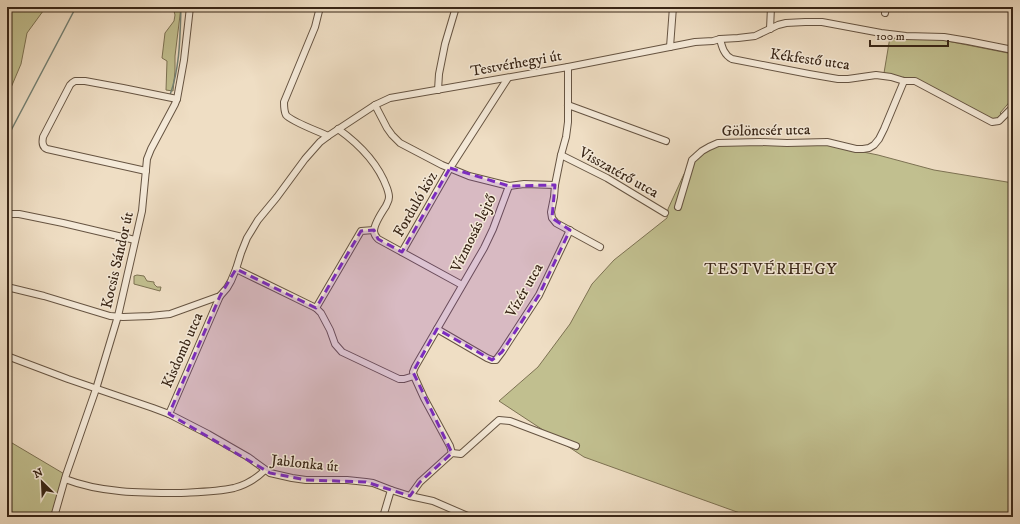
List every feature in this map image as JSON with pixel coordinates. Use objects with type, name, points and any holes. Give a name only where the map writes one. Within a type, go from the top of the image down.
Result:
[{"type":"street","name":"Kocsis Sándor út","points":[[54,517],[118,316],[142,211],[147,159],[177,99],[184,60],[190,7]]},
{"type":"street","points":[[320,7],[315,27],[284,102],[284,106],[286,114],[291,119],[328,136]]},
{"type":"street","points":[[438,90],[439,74],[445,44],[456,7]]},
{"type":"street","points":[[670,46],[673,7]]},
{"type":"street","points":[[770,29],[771,7]]},
{"type":"street","name":"Testvérhegyi út","points":[[220,296],[227,288],[236,269],[247,238],[258,220],[277,198],[305,159],[320,142],[328,136],[375,105],[390,98],[568,67],[670,46],[702,41],[755,36],[778,25],[786,23],[822,22],[906,36],[968,41],[1013,50]]},
{"type":"street","name":"Kékfestő utca","points":[[720,39],[725,54],[727,57],[732,59],[838,79],[876,75],[904,81],[918,82],[992,122],[999,121],[1013,107]]},
{"type":"street","name":"Visszatérő utca","points":[[568,67],[566,137],[561,155],[551,212],[552,218],[556,223],[570,230]]},
{"type":"street","points":[[450,168],[508,78]]},
{"type":"street","points":[[146,171],[48,149],[45,148],[43,144],[43,137],[70,85],[75,81],[106,84],[177,99]]},
{"type":"street","name":"Gölöncsér utca","points":[[678,206],[692,160],[702,150],[718,143],[827,142],[856,149],[869,148],[879,139],[904,81]]},
{"type":"street","name":"Vízmosás lejtő","points":[[375,105],[387,128],[400,143],[469,176],[509,186],[493,229],[484,248],[415,367],[413,372],[414,376]]},
{"type":"street","points":[[568,105],[666,141]]},
{"type":"street","points":[[338,129],[365,151],[373,161],[385,184],[389,195],[389,200],[374,227],[374,233],[378,239],[462,286]]},
{"type":"street","name":"Visszatérő utca","points":[[561,155],[607,178],[665,213]]},
{"type":"street","name":"Forduló köz","points":[[402,252],[450,168]]},
{"type":"street","points":[[509,186],[524,184],[555,185]]},
{"type":"street","points":[[7,214],[19,214],[135,240]]},
{"type":"street","points":[[316,308],[361,231],[374,230]]},
{"type":"street","points":[[570,230],[600,247]]},
{"type":"street","name":"Vízér utca","points":[[437,329],[487,358],[496,360],[539,295],[570,230]]},
{"type":"street","points":[[236,269],[316,308],[321,313],[330,330],[335,344],[342,352],[399,379],[414,376],[450,446],[452,453]]},
{"type":"street","points":[[7,287],[44,296],[110,316],[150,316],[170,314],[220,296]]},
{"type":"street","name":"Kisdomb utca","points":[[169,414],[220,296]]},
{"type":"street","points":[[7,356],[169,414],[248,457],[265,470]]},
{"type":"street","points":[[410,496],[420,482],[452,453],[461,454],[499,420],[510,421],[576,446]]},
{"type":"street","name":"Jablonka út","points":[[65,479],[82,485],[130,492],[199,492],[235,488],[252,481],[265,470],[277,475],[306,480],[347,480],[373,483],[410,496],[433,501],[470,517]]},
{"type":"street","points":[[383,517],[391,490]]},
{"type":"highlighted area","points":[[450,168],[509,186],[555,185],[552,218],[570,230],[539,295],[502,352],[492,360],[437,329],[413,372],[452,453],[420,482],[410,496],[366,482],[306,480],[270,473],[169,414],[220,296],[236,269],[316,308],[361,231],[374,230],[378,239],[402,252]]},
{"type":"shaded area","points":[[7,7],[46,7],[27,33],[21,64],[7,97]]},
{"type":"shaded area","points":[[173,7],[181,7],[175,56],[173,91],[166,90],[167,61],[162,58],[165,33],[174,21],[175,15]]},
{"type":"shaded area","points":[[890,37],[942,40],[1013,54],[1013,98],[1000,113],[1002,115],[997,120],[993,121],[906,79],[884,73]]},
{"type":"shaded area","points":[[718,145],[829,145],[878,155],[934,170],[1013,183],[1013,517],[751,517],[584,457],[499,401],[538,367],[570,324],[592,284],[614,260],[667,218],[668,209],[684,174],[702,154]]},
{"type":"shaded area","points":[[134,276],[144,276],[147,281],[154,282],[157,287],[161,287],[160,291],[134,284]]},
{"type":"shaded area","points":[[7,440],[66,475],[54,517],[7,517]]},
{"type":"waterway","points":[[7,138],[76,7]]},
{"type":"waterway","points":[[170,95],[178,63],[181,7]]},
{"type":"district","name":"TESTVÉRHEGY","points":[[771,268]]}]
